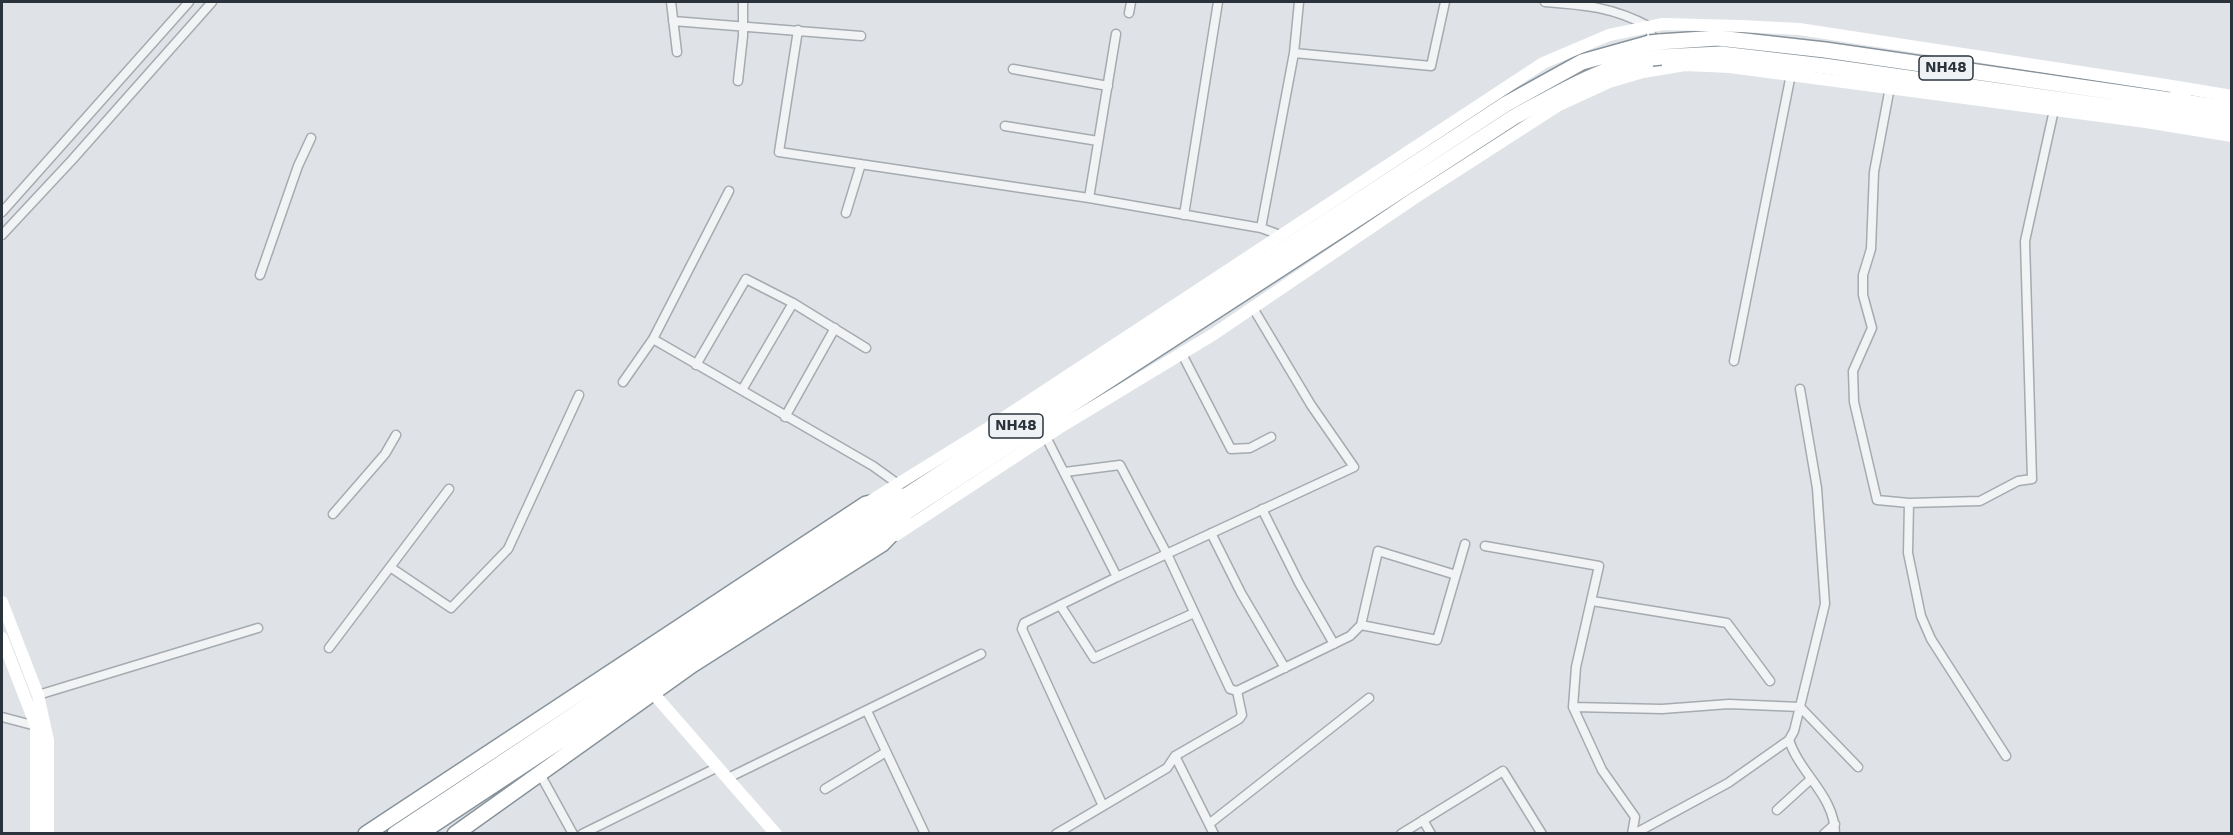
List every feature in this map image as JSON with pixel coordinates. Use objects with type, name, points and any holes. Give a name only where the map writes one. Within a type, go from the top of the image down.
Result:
[{"type":"highway","name":"NH48","points":[[395,834],[745,601],[919,497],[1158,349],[1514,117],[1586,78],[1656,54],[1730,39],[2232,109]]},
{"type":"highway","name":"NH48","points":[[419,834],[1506,104],[1582,62],[1656,54],[1721,54],[2232,124]]},
{"type":"highway","points":[[366,834],[866,504],[919,497]]},
{"type":"highway","points":[[455,834],[692,665],[882,544],[919,497]]},
{"type":"highway","points":[[466,803],[475,820]]},
{"type":"street","points":[[2,212],[189,2]]},
{"type":"street","points":[[2,235],[212,2]]},
{"type":"street","points":[[671,2],[677,52]]},
{"type":"street","points":[[738,81],[743,2]]},
{"type":"street","points":[[1129,13],[1131,2]]},
{"type":"street","points":[[1184,215],[1218,2]]},
{"type":"street","points":[[1261,228],[1294,53],[1299,2]]},
{"type":"street","points":[[1294,53],[1431,66],[1445,2]]},
{"type":"street","points":[[1545,2],[1598,6],[1624,13],[1650,27],[1656,54]]},
{"type":"street","points":[[673,21],[861,36]]},
{"type":"street","points":[[866,504],[1543,63],[1609,35],[1663,24],[1799,29],[2232,96]]},
{"type":"street","points":[[798,30],[779,152],[1089,198],[1261,228],[1280,235]]},
{"type":"street","points":[[1089,198],[1116,34]]},
{"type":"street","points":[[882,544],[1046,437],[1253,308],[1559,105],[1609,82],[1656,54],[1696,65],[1890,87],[2232,136]]},
{"type":"street","points":[[1013,69],[1108,86]]},
{"type":"street","points":[[1734,361],[1791,74]]},
{"type":"street","points":[[2172,86],[2190,103]]},
{"type":"street","points":[[1890,87],[1874,172],[1871,249],[1863,275],[1863,295],[1872,328],[1852,371],[1854,402],[1877,500],[1909,503],[1980,501],[2018,481],[2032,479],[2025,241],[2054,110]]},
{"type":"street","points":[[1005,126],[1098,141]]},
{"type":"street","points":[[260,275],[298,166],[311,138]]},
{"type":"street","points":[[846,213],[861,164]]},
{"type":"street","points":[[623,382],[653,339],[729,191]]},
{"type":"street","points":[[696,365],[746,279],[793,303],[866,348]]},
{"type":"street","points":[[742,390],[793,303]]},
{"type":"street","points":[[1103,806],[1023,629],[1024,623],[1117,577],[1354,467],[1311,405],[1253,308]]},
{"type":"street","points":[[784,417],[835,328]]},
{"type":"street","points":[[653,339],[784,417],[873,466],[898,484]]},
{"type":"street","points":[[1158,349],[1166,363]]},
{"type":"street","points":[[1182,354],[1231,449],[1250,448],[1271,437]]},
{"type":"street","points":[[1633,834],[1728,783],[1789,740],[1800,707],[1825,604],[1816,488],[1800,389]]},
{"type":"street","points":[[390,567],[451,608],[508,549],[579,395]]},
{"type":"street","points":[[333,514],[386,454],[396,435]]},
{"type":"street","points":[[1046,437],[1117,577]]},
{"type":"street","points":[[1065,472],[1120,465],[1167,554],[1230,689],[1237,691],[1350,636],[1361,625],[1378,551],[1456,574]]},
{"type":"street","points":[[329,648],[449,489]]},
{"type":"street","points":[[1909,503],[1908,553],[1920,616],[1931,639],[2006,756]]},
{"type":"street","points":[[1262,509],[1299,583],[1334,644]]},
{"type":"street","points":[[1211,533],[1241,593],[1285,668]]},
{"type":"street","points":[[1361,625],[1437,640],[1465,544]]},
{"type":"street","points":[[1485,546],[1599,566],[1576,667],[1573,707],[1602,770],[1635,817],[1633,834]]},
{"type":"street","points":[[2,602],[38,695],[48,740],[48,834]]},
{"type":"street","points":[[1592,602],[1727,623],[1770,681]]},
{"type":"street","points":[[1060,605],[1094,658],[1194,613]]},
{"type":"street","points":[[38,695],[258,628]]},
{"type":"street","points":[[3,647],[36,726],[36,834]]},
{"type":"street","points":[[728,778],[981,654]]},
{"type":"street","points":[[1056,834],[1167,768],[1175,756],[1239,719],[1242,715],[1237,691]]},
{"type":"street","points":[[653,693],[776,834]]},
{"type":"street","points":[[1209,824],[1369,698]]},
{"type":"street","points":[[1573,707],[1662,709],[1729,704],[1800,707],[1858,767]]},
{"type":"street","points":[[867,711],[925,834]]},
{"type":"street","points":[[2,717],[36,726]]},
{"type":"street","points":[[1789,740],[1794,754],[1827,802],[1835,829],[1824,834]]},
{"type":"street","points":[[825,789],[886,752]]},
{"type":"street","points":[[1175,756],[1214,834]]},
{"type":"street","points":[[582,834],[718,767]]},
{"type":"street","points":[[1401,834],[1503,771],[1542,834]]},
{"type":"street","points":[[540,774],[573,834]]},
{"type":"street","points":[[1777,810],[1811,779]]},
{"type":"street","points":[[1423,820],[1431,834]]}]
